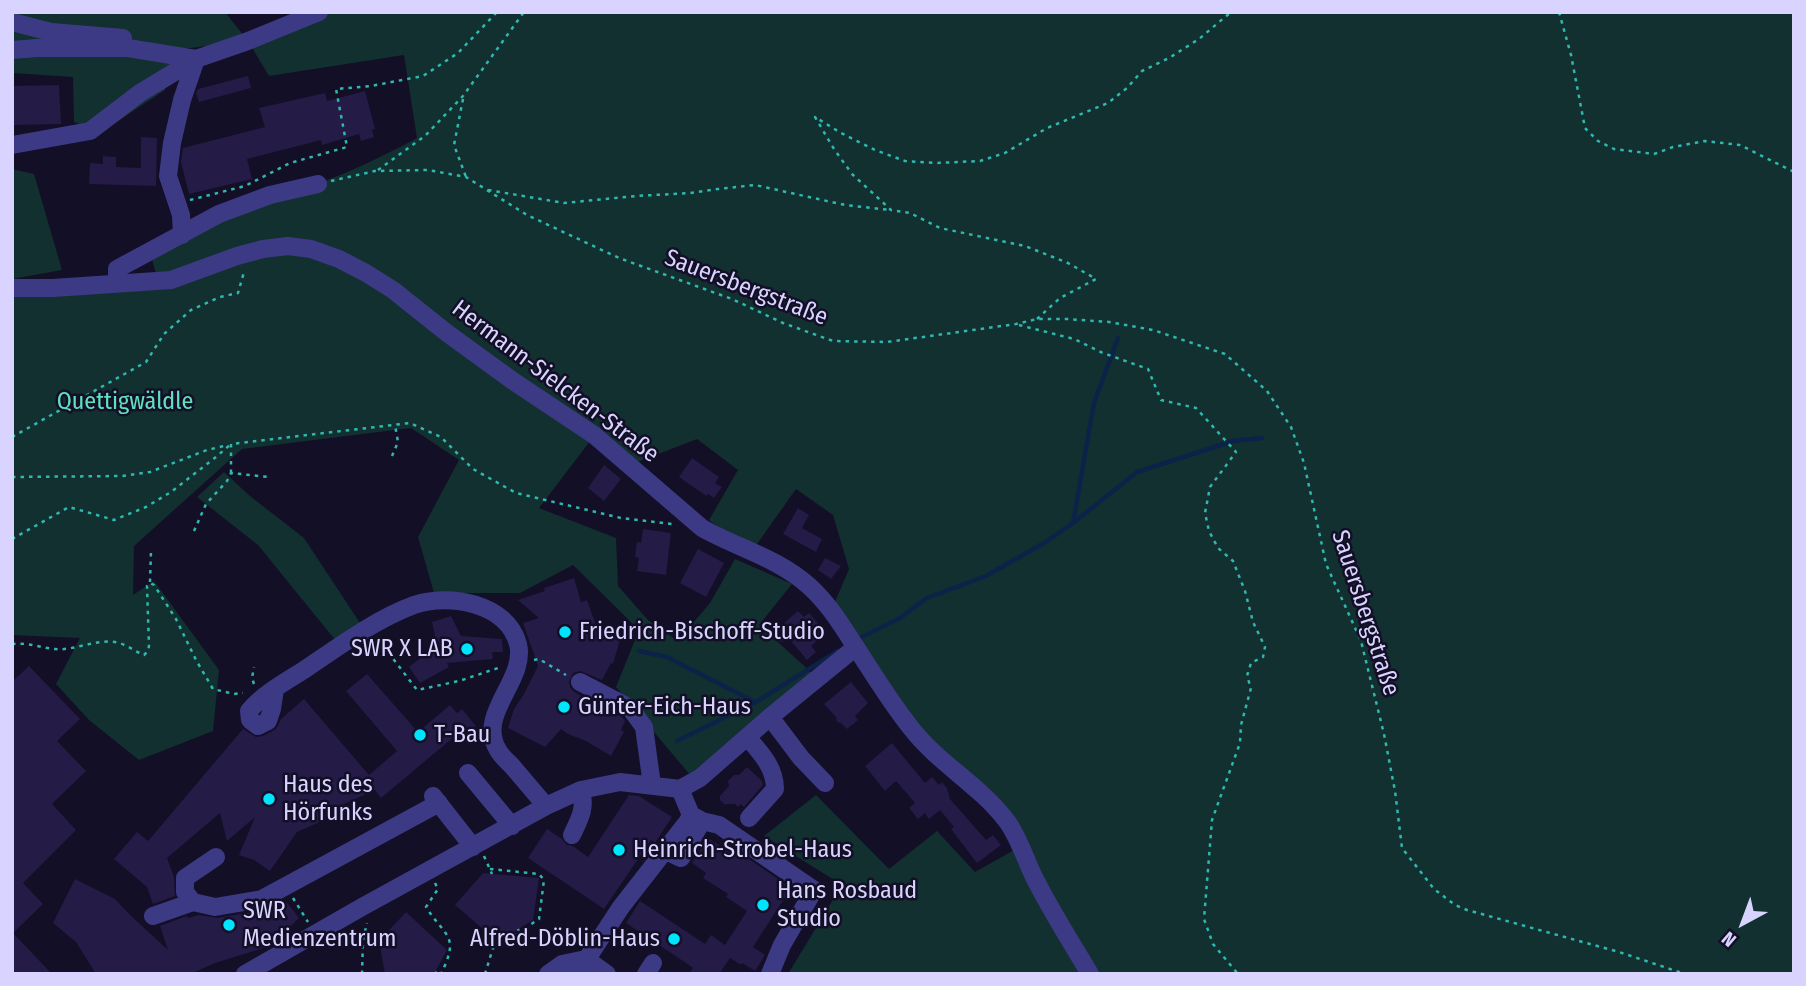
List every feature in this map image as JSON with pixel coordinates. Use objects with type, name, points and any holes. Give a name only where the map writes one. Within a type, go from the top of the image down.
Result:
[{"type":"street","points":[[12,145],[90,131],[140,93],[196,59],[260,37],[318,12]]},
{"type":"street","points":[[12,22],[51,32],[123,37],[182,49],[196,59]]},
{"type":"street","points":[[12,50],[128,48],[196,59]]},
{"type":"street","points":[[182,235],[181,215],[168,176],[182,100],[196,59]]},
{"type":"street","points":[[117,283],[117,269],[219,214],[270,195],[318,184]]},
{"type":"street","name":"Hermann-Sielcken-Straße","points":[[12,288],[171,280],[237,256],[288,246],[311,249],[339,259],[393,290],[513,381],[594,435],[702,528],[722,540],[776,563],[808,585],[832,609],[911,728],[1007,822],[1053,912],[1090,974]]},
{"type":"street","points":[[275,689],[370,628],[415,605],[438,600],[461,600],[489,610],[509,626],[523,661],[493,721],[493,735],[498,749],[546,806]]},
{"type":"street","points":[[246,974],[362,906],[546,806],[581,790],[620,782],[680,789],[700,778],[853,643]]},
{"type":"street","points":[[573,678],[630,708],[644,727],[652,785]]},
{"type":"street","points":[[769,717],[801,758],[825,783]]},
{"type":"street","points":[[747,737],[765,758],[775,783],[775,789],[750,818]]},
{"type":"street","points":[[468,773],[512,826]]},
{"type":"street","points":[[680,789],[696,818]]},
{"type":"street","points":[[572,835],[582,815],[584,801],[581,790]]},
{"type":"street","points":[[153,916],[193,902],[215,907],[262,899],[436,799],[473,847]]},
{"type":"street","points":[[581,967],[621,907],[688,821],[696,818],[719,825],[814,890],[782,945],[770,974]]},
{"type":"street","points":[[193,902],[185,892],[185,878],[216,857]]},
{"type":"street","points":[[548,974],[562,964],[607,974]]},
{"type":"path","points":[[177,203],[244,186],[290,163],[347,147],[335,89],[371,86],[423,76],[458,53],[496,12]]},
{"type":"path","points":[[375,171],[425,136],[463,96],[524,12]]},
{"type":"path","points":[[1037,319],[1060,298],[1096,279],[1068,263],[1025,246],[940,228],[910,214],[891,209],[852,174],[815,117],[875,150],[905,161],[980,162],[1005,153],[1047,128],[1108,103],[1142,71],[1199,39],[1231,12]]},
{"type":"path","points":[[1559,12],[1572,55],[1586,128],[1598,141],[1614,149],[1654,154],[1705,141],[1740,145],[1794,172]]},
{"type":"path","points":[[463,96],[454,145],[466,177]]},
{"type":"path","name":"Sauersbergstraße","points":[[318,184],[375,171],[428,170],[466,177],[527,215],[619,258],[732,299],[783,323],[832,341],[887,342],[1037,319],[1109,321],[1153,330],[1225,354],[1267,391],[1291,427],[1304,463],[1326,564],[1361,641],[1384,734],[1402,848],[1434,889],[1455,905],[1619,952],[1685,974]]},
{"type":"path","points":[[483,189],[564,202],[755,186],[845,205],[910,214]]},
{"type":"path","points":[[12,437],[146,362],[164,334],[191,310],[220,297],[238,293],[244,272]]},
{"type":"path","points":[[1016,324],[1074,338],[1103,353],[1147,369],[1161,400],[1196,408],[1236,452],[1210,487],[1205,513],[1209,531],[1218,548],[1233,561],[1253,622],[1265,647],[1263,657],[1251,663],[1247,676],[1251,688],[1241,725],[1240,743],[1212,820],[1205,919],[1213,944],[1238,974]]},
{"type":"path","points":[[12,477],[131,475],[150,472],[207,450],[231,444],[410,423],[441,437],[473,469],[516,494],[621,518],[675,525]]},
{"type":"path","points":[[392,456],[398,442],[395,425]]},
{"type":"path","points":[[194,531],[206,504],[232,473],[231,444]]},
{"type":"path","points":[[12,539],[69,507],[114,520],[146,507],[171,492],[231,444]]},
{"type":"path","points":[[232,473],[268,477]]},
{"type":"path","points":[[12,644],[21,643],[59,650],[113,642],[145,655],[149,646],[147,586],[150,583],[151,551]]},
{"type":"path","points":[[150,583],[176,619],[213,689],[234,694],[245,693]]},
{"type":"path","points":[[370,628],[417,690],[539,659],[573,678]]},
{"type":"path","points":[[253,691],[254,667]]},
{"type":"path","points":[[485,974],[493,948],[539,919],[544,880],[539,874],[490,869]]},
{"type":"path","points":[[430,870],[438,888],[426,907],[449,936],[451,948],[449,958],[438,973]]},
{"type":"path","points":[[286,886],[314,934]]},
{"type":"path","points":[[362,906],[368,922],[363,940],[362,974]]},
{"type":"green space","points":[[12,12],[225,12],[248,41],[182,49],[137,40],[173,51],[165,90],[100,133],[74,122],[73,77],[12,73]]},
{"type":"green space","name":"Quettigwäldle","points":[[317,12],[1794,12],[1794,974],[788,974],[842,885],[764,836],[816,795],[889,869],[937,831],[975,872],[1014,850],[1016,836],[930,749],[832,609],[849,569],[833,515],[796,489],[752,551],[709,520],[738,470],[697,439],[630,465],[594,436],[539,508],[616,538],[618,586],[648,620],[678,641],[710,603],[735,559],[792,584],[759,625],[812,673],[691,776],[616,687],[639,630],[573,565],[520,593],[434,593],[418,537],[459,460],[411,428],[242,449],[134,546],[133,595],[154,581],[219,670],[213,731],[139,760],[89,720],[56,684],[80,638],[12,635],[12,288],[158,281],[150,252],[210,224],[354,169],[417,138],[404,55],[269,76],[248,41]]},
{"type":"green space","points":[[12,169],[34,174],[62,270],[12,279]]},
{"type":"green space","points":[[224,472],[304,538],[362,626],[336,641],[258,545],[197,497]]},
{"type":"building","points":[[248,76],[251,88],[199,102],[196,93],[198,89]]},
{"type":"building","points":[[59,85],[61,124],[12,125],[12,86]]},
{"type":"building","points":[[365,91],[375,129],[372,130],[374,137],[361,141],[359,134],[322,145],[321,140],[247,159],[252,179],[189,194],[181,162],[183,148],[265,127],[259,108],[325,93],[327,101]]},
{"type":"building","points":[[141,137],[157,138],[156,186],[89,184],[90,163],[103,164],[103,156],[116,157],[116,167],[141,168]]},
{"type":"building","points":[[692,458],[719,477],[715,483],[722,487],[714,498],[708,494],[706,496],[679,477]]},
{"type":"building","points":[[604,465],[621,479],[604,501],[588,488]]},
{"type":"building","points":[[798,508],[809,515],[802,528],[822,539],[816,552],[783,534]]},
{"type":"building","points":[[643,529],[671,533],[666,575],[637,571],[637,542],[641,543]]},
{"type":"building","points":[[698,549],[724,563],[706,597],[680,583]]},
{"type":"building","points":[[825,558],[841,566],[831,579],[818,570]]},
{"type":"building","points":[[574,578],[581,602],[587,600],[597,628],[620,640],[613,664],[611,663],[602,680],[580,671],[573,673],[569,682],[574,692],[625,721],[621,730],[624,732],[611,756],[561,729],[545,747],[508,728],[514,709],[538,666],[523,623],[539,618],[518,600]]},
{"type":"building","points":[[798,611],[804,617],[809,613],[826,633],[811,646],[816,652],[807,660],[791,641],[775,642],[790,630],[784,623]]},
{"type":"building","name":"SWR X LAB","points":[[451,616],[461,636],[502,639],[503,652],[492,652],[493,659],[447,663],[449,667],[420,683],[409,667],[437,645],[432,622]]},
{"type":"building","points":[[29,666],[80,719],[57,741],[86,771],[52,804],[76,830],[23,883],[43,904],[13,933],[52,974],[12,974],[12,682]]},
{"type":"building","name":"Haus des Hörfunks","points":[[367,674],[418,732],[450,705],[457,713],[462,709],[476,726],[464,735],[461,731],[381,798],[375,790],[333,809],[336,815],[297,832],[270,871],[254,860],[239,855],[255,817],[227,841],[220,813],[167,858],[174,877],[175,896],[153,904],[147,887],[114,859],[137,832],[148,841],[243,729],[256,737],[263,736],[276,729],[281,719],[304,699],[369,775],[397,751],[346,691]]},
{"type":"building","points":[[851,682],[868,703],[855,716],[858,720],[847,729],[837,722],[836,717],[824,704]]},
{"type":"building","points":[[892,743],[925,783],[932,777],[939,785],[942,782],[950,799],[986,840],[993,835],[1001,845],[977,863],[940,810],[929,819],[925,813],[918,819],[909,808],[915,803],[896,781],[885,791],[865,766]]},
{"type":"building","points":[[747,767],[763,785],[744,807],[741,804],[738,807],[735,804],[724,804],[720,796],[729,786],[728,781]]},
{"type":"building","name":"Heinrich-Strobel-Haus","points":[[629,795],[639,796],[672,817],[655,843],[651,840],[604,909],[528,858],[547,829],[588,857]]},
{"type":"building","name":"Hans Rosbaud Studio","points":[[708,838],[723,848],[726,843],[791,888],[753,947],[765,955],[755,971],[730,958],[719,974],[689,974],[693,968],[626,923],[640,901],[705,944],[711,935],[725,945],[747,911],[726,897],[728,894],[703,878],[706,873],[692,863]]},
{"type":"building","points":[[483,873],[539,878],[533,920],[498,942],[455,905]]},
{"type":"building","name":"SWR Medienzentrum","points":[[75,879],[115,899],[168,950],[160,926],[187,916],[217,918],[264,910],[285,900],[299,918],[270,946],[215,963],[190,974],[96,974],[76,942],[53,923]]},
{"type":"building","points":[[406,912],[447,950],[434,974],[385,974],[379,941]]},
{"type":"waterway","points":[[1073,523],[1094,403],[1118,338]]},
{"type":"waterway","points":[[858,639],[900,618],[927,598],[986,576],[1044,543],[1137,472],[1233,441],[1262,438]]},
{"type":"waterway","points":[[639,651],[667,657],[755,702]]},
{"type":"waterway","points":[[677,741],[756,702],[838,651]]},
{"type":"place","name":"Friedrich-Bischoff-Studio","points":[[565,632]]},
{"type":"place","name":"SWR X LAB","points":[[467,649]]},
{"type":"place","name":"Günter-Eich-Haus","points":[[564,707]]},
{"type":"place","name":"T-Bau","points":[[420,735]]},
{"type":"place","name":"Haus des Hörfunks","points":[[269,799]]},
{"type":"place","name":"Heinrich-Strobel-Haus","points":[[619,850]]},
{"type":"place","name":"Hans Rosbaud Studio","points":[[763,905]]},
{"type":"place","name":"SWR Medienzentrum","points":[[229,925]]},
{"type":"place","name":"Alfred-Döblin-Haus","points":[[674,939]]}]
